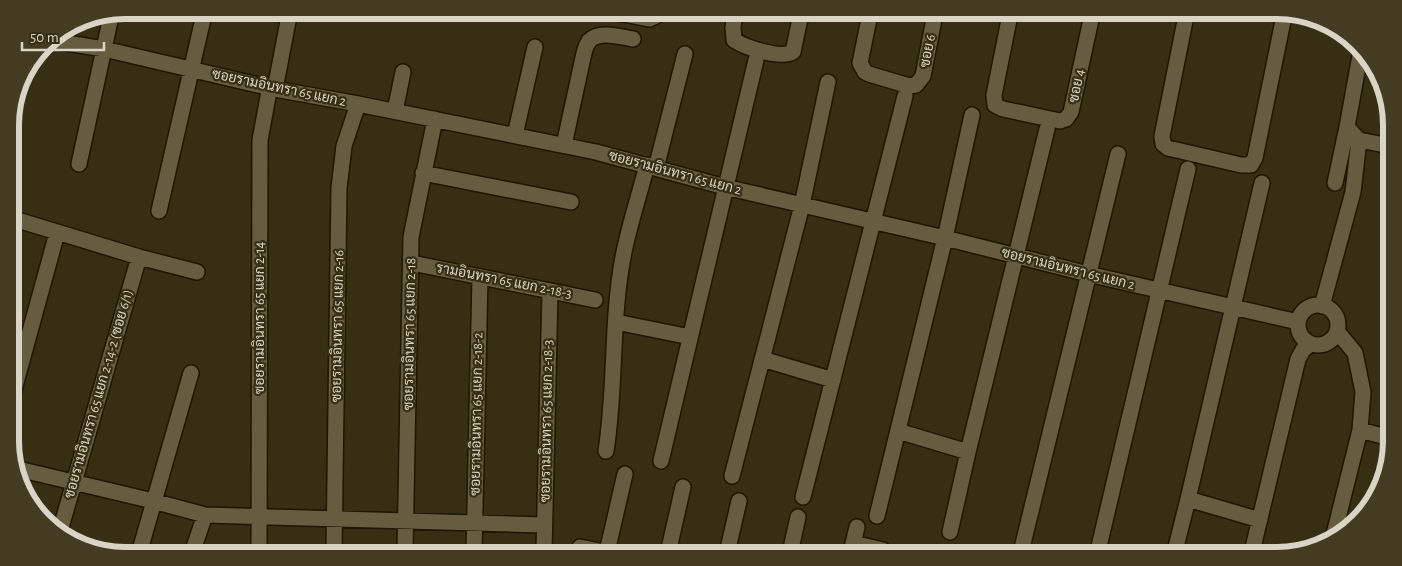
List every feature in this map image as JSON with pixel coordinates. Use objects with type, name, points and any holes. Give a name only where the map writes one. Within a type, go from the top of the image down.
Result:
[{"type":"street","points":[[159,211],[203,19]]},
{"type":"street","name":"ซอยรามอินทรา 65 แยก 2-14","points":[[259,547],[260,140],[288,19]]},
{"type":"street","points":[[734,19],[734,40],[759,55],[782,56],[793,52],[801,19]]},
{"type":"street","name":"ซอย 6","points":[[869,19],[860,63],[865,72],[909,86],[916,84],[923,76],[934,19]]},
{"type":"street","name":"ซอย 4","points":[[1009,19],[994,95],[995,105],[1002,109],[1060,121],[1066,119],[1072,112],[1091,19]]},
{"type":"street","points":[[1185,19],[1162,136],[1163,144],[1168,148],[1241,165],[1251,165],[1256,158],[1283,19]]},
{"type":"street","points":[[79,164],[110,20]]},
{"type":"street","points":[[564,145],[584,53],[589,41],[596,37],[610,35],[633,39]]},
{"type":"street","name":"ซอยรามอินทรา 65 แยก 2","points":[[59,42],[104,49],[272,88],[564,145],[652,166],[725,187],[873,220],[1016,257],[1298,322]]},
{"type":"street","points":[[515,135],[535,46]]},
{"type":"street","points":[[606,450],[610,423],[616,322],[623,256],[685,54]]},
{"type":"street","points":[[661,461],[725,187],[759,55]]},
{"type":"street","points":[[1335,182],[1359,58]]},
{"type":"street","points":[[395,111],[402,72]]},
{"type":"street","points":[[732,476],[802,205],[828,82]]},
{"type":"street","points":[[803,497],[905,96]]},
{"type":"street","name":"ซอยรามอินทรา 65 แยก 2-16","points":[[334,547],[341,166],[344,146],[358,104]]},
{"type":"street","points":[[877,516],[945,238],[972,115]]},
{"type":"street","name":"ซอยรามอินทรา 65 แยก 2-18","points":[[405,547],[412,263],[411,237],[435,119]]},
{"type":"street","points":[[1347,127],[1359,140],[1383,145]]},
{"type":"street","points":[[950,532],[1047,129]]},
{"type":"street","points":[[1322,306],[1353,192],[1359,140]]},
{"type":"street","points":[[1022,547],[1118,154]]},
{"type":"street","points":[[1099,547],[1188,169]]},
{"type":"street","points":[[424,173],[571,202]]},
{"type":"street","points":[[1176,547],[1262,183]]},
{"type":"street","points":[[19,221],[58,234],[197,272]]},
{"type":"street","points":[[19,372],[58,234]]},
{"type":"street","name":"ซอยรามอินทรา 65 แยก 2-14-2 (ซอย 6/1)","points":[[62,526],[139,257]]},
{"type":"street","name":"รามอินทรา 65 แยก 2-18-3","points":[[412,263],[596,300]]},
{"type":"street","name":"ซอยรามอินทรา 65 แยก 2-18-2","points":[[474,547],[480,277]]},
{"type":"street","name":"ซอยรามอินทรา 65 แยก 2-18-3","points":[[544,547],[550,291]]},
{"type":"street","points":[[1335,530],[1360,430],[1363,392],[1355,353],[1337,330],[1336,318],[1328,308],[1322,306],[1310,307],[1300,316],[1298,322],[1300,335],[1310,344],[1317,345],[1330,342],[1337,330]]},
{"type":"street","points":[[616,322],[690,338]]},
{"type":"street","points":[[1253,547],[1298,358],[1310,344]]},
{"type":"street","points":[[762,359],[833,380]]},
{"type":"street","points":[[141,547],[191,373]]},
{"type":"street","points":[[1360,430],[1383,436]]},
{"type":"street","points":[[898,431],[968,452]]},
{"type":"street","points":[[23,470],[204,515],[544,525]]},
{"type":"street","points":[[606,547],[625,474]]},
{"type":"street","points":[[669,547],[683,487]]},
{"type":"street","points":[[1188,499],[1260,520]]},
{"type":"street","points":[[728,547],[739,501]]},
{"type":"street","points":[[194,547],[204,515]]},
{"type":"street","points":[[791,547],[798,517]]},
{"type":"street","points":[[852,547],[856,526]]}]
